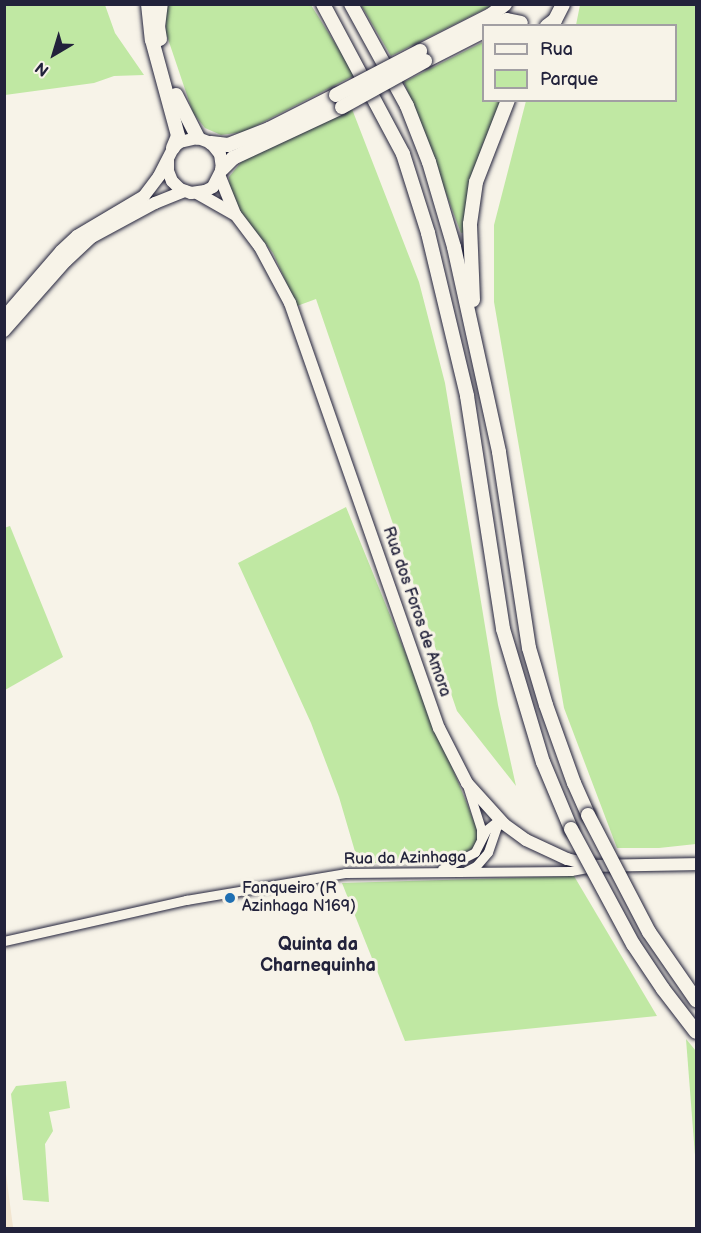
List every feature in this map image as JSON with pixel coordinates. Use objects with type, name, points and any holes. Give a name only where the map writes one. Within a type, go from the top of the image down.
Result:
[{"type":"highway","points":[[148,4],[152,40],[178,136],[170,154]]},
{"type":"highway","points":[[161,4],[158,27],[177,98],[204,141],[228,145],[339,101]]},
{"type":"highway","points":[[318,4],[359,68]]},
{"type":"highway","points":[[323,4],[403,154],[428,233],[467,396],[503,629],[543,762],[571,829],[633,944],[696,1032]]},
{"type":"highway","points":[[351,4],[407,106],[429,162],[454,247],[499,452],[529,648],[546,705],[588,815],[648,932],[696,1000]]},
{"type":"highway","points":[[221,173],[233,158],[423,56],[508,4],[523,24]]},
{"type":"highway","points":[[549,24],[560,13],[563,4]]},
{"type":"highway","points":[[498,24],[507,20],[523,24]]},
{"type":"highway","points":[[423,56],[482,31]]},
{"type":"highway","points":[[482,371],[474,313],[470,224],[476,182],[507,102]]},
{"type":"main road","points":[[4,317],[61,251],[77,236],[144,196],[180,142],[204,141],[220,154],[221,173],[235,214]]},
{"type":"main road","points":[[170,154],[169,176],[176,186],[235,214]]},
{"type":"main road","points":[[4,331],[66,261],[92,237],[155,202],[213,187],[221,173]]},
{"type":"main road","name":"Rua dos Foros de Amora","points":[[235,214],[260,247],[290,303],[439,728],[466,783],[499,820],[526,840],[549,852],[595,866],[696,864]]},
{"type":"street","points":[[466,783],[481,829],[481,840]]},
{"type":"street","points":[[436,870],[468,857],[486,830],[499,820]]},
{"type":"street","points":[[461,873],[476,866],[483,859],[492,843],[499,820]]},
{"type":"street","name":"Rua da Azinhaga","points":[[4,941],[186,900],[364,871],[436,870],[461,873],[571,871],[595,866]]},
{"type":"shaded area","points":[[4,1159],[13,1227],[13,1228],[5,1228]]},
{"type":"green space","points":[[5,4],[105,5],[115,33],[144,75],[114,76],[94,83],[5,95]]},
{"type":"green space","points":[[166,5],[311,5],[355,75],[244,132],[221,135],[205,128],[193,113],[166,33]]},
{"type":"green space","points":[[361,5],[493,5],[391,56]]},
{"type":"green space","points":[[580,5],[696,5],[696,844],[659,848],[617,848],[564,708],[494,302],[494,225],[526,102],[677,102],[677,24],[576,24]]},
{"type":"green space","points":[[482,43],[482,102],[502,102],[473,174],[465,232],[461,233],[404,82]]},
{"type":"green space","points":[[352,109],[419,282],[445,383],[498,705],[516,786],[457,711],[316,299],[297,306],[273,253],[230,199],[229,177],[242,161]]},
{"type":"green space","points":[[346,507],[476,826],[478,836],[474,848],[445,863],[366,863],[356,855],[339,797],[311,723],[238,563]]},
{"type":"green space","points":[[10,526],[63,657],[5,690],[4,528]]},
{"type":"green space","points":[[574,876],[657,1016],[405,1041],[342,883]]},
{"type":"green space","points":[[686,1039],[696,1051],[696,1168]]},
{"type":"green space","points":[[66,1081],[70,1108],[49,1112],[53,1131],[45,1144],[49,1202],[23,1200],[11,1094],[16,1086]]},
{"type":"place","name":"Fanqueiro (R Azinhaga N169)","points":[[230,898]]},
{"type":"district","name":"Quinta da Charnequinha","points":[[318,956]]}]
